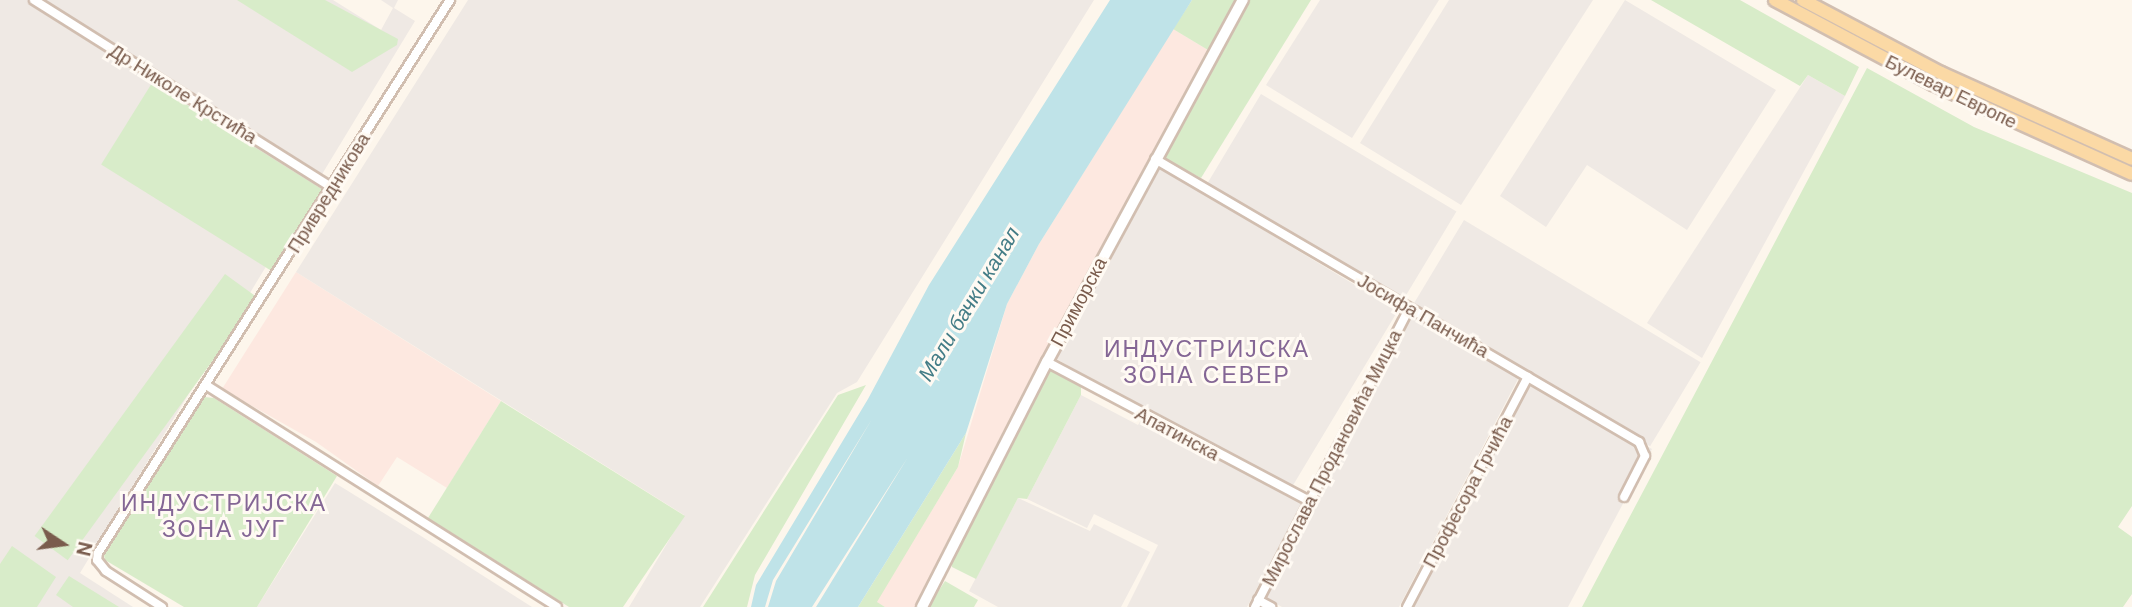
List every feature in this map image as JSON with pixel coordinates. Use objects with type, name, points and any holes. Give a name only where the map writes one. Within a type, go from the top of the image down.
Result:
[{"type":"main road","name":"Булевар Европе","points":[[1775,0],[1933,84],[2132,174]]},
{"type":"main road","name":"Булевар Европе","points":[[1803,0],[1941,73],[2132,159]]},
{"type":"street","name":"Др Николе Крстића","points":[[34,0],[332,188]]},
{"type":"street","name":"Привредникова","points":[[162,607],[106,572],[97,559],[450,0]]},
{"type":"street","name":"Приморска","points":[[922,607],[1047,362],[1243,0]]},
{"type":"street","name":"Јосифа Панчића","points":[[1155,159],[1639,442],[1645,456],[1624,497]]},
{"type":"street","name":"Мирослава Продановића Мицка","points":[[1256,603],[1409,309]]},
{"type":"street","name":"Апатинска","points":[[1047,362],[1150,420],[1310,501]]},
{"type":"street","name":"Професора Грчића","points":[[1407,607],[1528,377]]},
{"type":"street","points":[[206,385],[557,607]]},
{"type":"street","points":[[1256,603],[1271,607]]},
{"type":"shaded area","points":[[0,0],[333,0],[381,30],[393,8],[381,0],[398,0],[394,8],[415,21],[80,573],[133,607],[0,607]]},
{"type":"shaded area","points":[[468,0],[1094,0],[857,382],[837,393],[700,607],[629,607],[684,515],[296,272]]},
{"type":"shaded area","points":[[1320,0],[1439,0],[1352,138],[1266,85]]},
{"type":"shaded area","points":[[1449,0],[1593,0],[1461,205],[1360,143]]},
{"type":"shaded area","points":[[1625,0],[1776,90],[1687,230],[1587,165],[1546,227],[1500,196]]},
{"type":"shaded area","points":[[1173,29],[1208,50],[916,607],[885,607],[876,602],[958,467],[1007,304],[1039,244]]},
{"type":"shaded area","points":[[1808,75],[1845,96],[1702,358],[1647,323]]},
{"type":"shaded area","points":[[1261,94],[1456,211],[1403,301],[1207,183]]},
{"type":"shaded area","points":[[1157,166],[1398,311],[1286,497],[1045,352]]},
{"type":"shaded area","points":[[1464,220],[1701,362],[1650,446],[1414,304]]},
{"type":"shaded area","points":[[296,272],[501,401],[447,488],[397,457],[378,486],[316,442],[222,389]]},
{"type":"shaded area","points":[[1411,316],[1519,377],[1399,607],[1282,607],[1264,597]]},
{"type":"shaded area","points":[[1529,384],[1652,449],[1568,607],[1412,607]]},
{"type":"shaded area","points":[[1081,395],[1138,425],[1141,420],[1302,503],[1247,607],[1127,607],[1158,545],[1094,514],[1087,528],[1027,499]]},
{"type":"shaded area","points":[[335,483],[421,536],[532,607],[257,607]]},
{"type":"shaded area","points":[[1018,498],[1090,531],[1094,524],[1150,552],[1121,607],[998,607],[969,591]]},
{"type":"green space","points":[[237,0],[325,0],[398,39],[397,45],[352,72]]},
{"type":"green space","points":[[1192,0],[1235,0],[1208,50],[1173,29]]},
{"type":"green space","points":[[1249,0],[1311,0],[1201,178],[1161,157]]},
{"type":"green space","points":[[1651,0],[1740,0],[1859,67],[1845,96],[1808,75],[1800,86]]},
{"type":"green space","points":[[1867,68],[1974,127],[2132,193],[2132,506],[2118,527],[2132,537],[2132,594],[2123,607],[1582,607]]},
{"type":"green space","points":[[152,83],[322,190],[272,271],[101,164]]},
{"type":"green space","points":[[225,274],[258,298],[68,560],[35,536]]},
{"type":"green space","points":[[1049,370],[1081,387],[1081,395],[1027,499],[1018,498],[976,579],[952,567],[951,560]]},
{"type":"green space","points":[[866,385],[755,575],[747,607],[703,607],[838,395]]},
{"type":"green space","points":[[204,397],[214,398],[337,476],[257,607],[184,607],[105,560],[104,555]]},
{"type":"green space","points":[[501,401],[685,516],[623,607],[569,607],[428,518]]},
{"type":"green space","points":[[966,433],[958,467],[877,602],[885,607],[858,607]]},
{"type":"green space","points":[[12,546],[56,577],[37,607],[0,607],[0,564]]},
{"type":"green space","points":[[69,576],[119,607],[73,607],[56,595]]},
{"type":"green space","points":[[945,581],[978,600],[974,607],[928,607]]},
{"type":"water","name":"Мали бачки канал","points":[[1110,0],[1192,0],[1039,244],[1007,304],[966,433],[858,607],[816,607],[908,457],[812,607],[768,607],[776,581],[872,419],[773,580],[765,607],[751,607],[756,585],[868,399],[929,285]]},
{"type":"district","name":"ИНДУСТРИЈСКА ЗОНА СЕВЕР","points":[[1207,362]]},
{"type":"district","name":"ИНДУСТРИЈСКА ЗОНА ЈУГ","points":[[224,516]]}]
